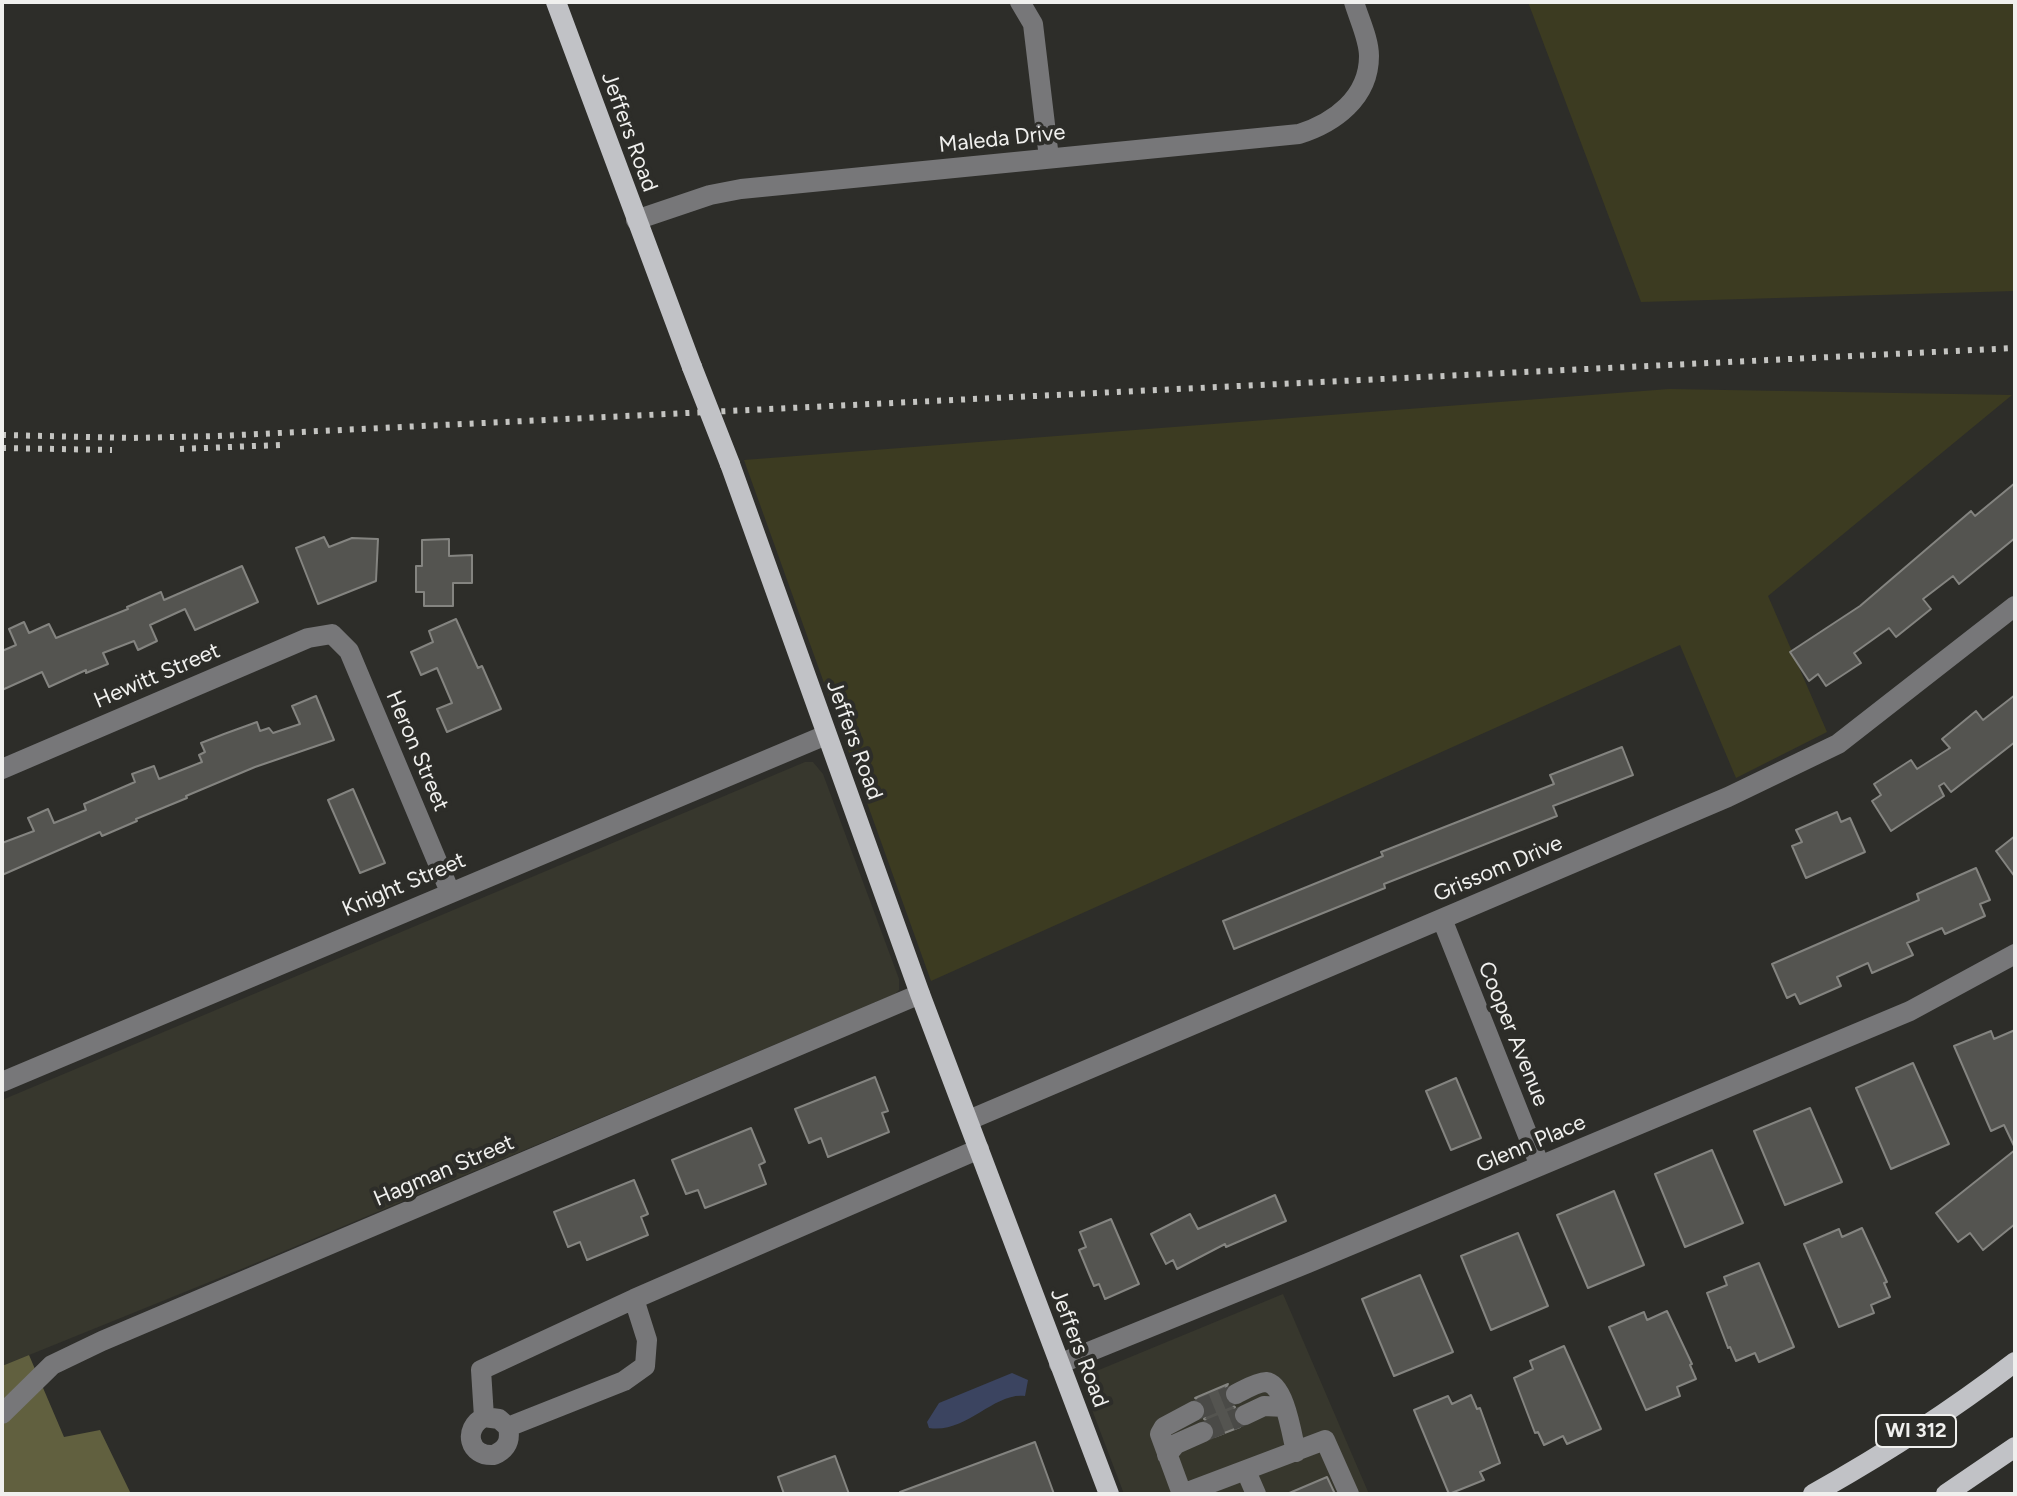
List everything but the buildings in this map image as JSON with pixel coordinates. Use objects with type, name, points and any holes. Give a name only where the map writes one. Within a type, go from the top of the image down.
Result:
[{"type":"main road","name":"Jeffers Road","points":[[556,2],[730,464],[920,994],[1109,1494]]},
{"type":"main road","name":"WI 312","points":[[1813,1494],[1860,1468],[1972,1395],[2015,1362]]},
{"type":"main road","points":[[1946,1494],[2015,1447]]},
{"type":"street","points":[[1020,2],[1033,24],[1049,158]]},
{"type":"street","name":"Maleda Drive","points":[[636,220],[710,195],[741,189],[1299,134],[1337,118],[1360,89],[1367,74],[1369,54],[1354,2]]},
{"type":"street","name":"Grissom Drive","points":[[969,1120],[1728,797],[1838,744],[2015,606]]},
{"type":"street","name":"Hewitt Street","points":[[2,769],[308,638],[332,634]]},
{"type":"street","name":"Heron Street","points":[[332,634],[349,651],[450,892]]},
{"type":"street","name":"Knight Street","points":[[2,1082],[826,735]]},
{"type":"street","name":"Cooper Avenue","points":[[1442,919],[1540,1166]]},
{"type":"street","name":"Glenn Place","points":[[1059,1364],[1921,1007],[2015,954]]},
{"type":"street","name":"Hagman Street","points":[[2,1414],[52,1365],[102,1341],[920,994]]},
{"type":"street","points":[[484,1417],[481,1370],[634,1299],[979,1149]]},
{"type":"street","points":[[508,1427],[624,1381],[645,1366],[647,1340],[634,1299]]},
{"type":"street","points":[[1236,1394],[1268,1382],[1276,1386],[1285,1407],[1296,1452]]},
{"type":"street","points":[[1245,1415],[1264,1406],[1285,1407]]},
{"type":"street","points":[[1194,1411],[1164,1427],[1160,1434],[1182,1494],[1325,1440],[1349,1494]]},
{"type":"street","points":[[484,1417],[499,1419],[508,1427],[509,1441],[494,1455],[481,1454],[472,1444],[470,1432],[476,1421],[484,1417]]},
{"type":"street","points":[[1167,1455],[1176,1444],[1203,1432]]},
{"type":"street","points":[[1246,1471],[1256,1494]]},
{"type":"shaded area","points":[[1528,2],[2015,2],[2015,291],[1641,302]]},
{"type":"shaded area","points":[[1669,389],[2012,395],[1768,596],[1827,732],[1736,778],[1680,645],[931,981],[744,460]]},
{"type":"shaded area","points":[[805,762],[813,762],[823,774],[899,979],[899,990],[895,994],[244,1268],[2,1366],[2,1100]]},
{"type":"shaded area","points":[[1283,1294],[1369,1494],[1124,1494],[1086,1394],[1086,1381],[1094,1372]]},
{"type":"shaded area","points":[[29,1355],[64,1437],[100,1430],[131,1494],[2,1494],[2,1366]]},
{"type":"water","points":[[1012,1373],[1028,1380],[1025,1396],[1002,1400],[955,1425],[929,1428],[927,1422],[939,1403]]},
{"type":"tunnel","points":[[1194,1411],[1236,1394]]},
{"type":"tunnel","points":[[1203,1432],[1245,1415]]},
{"type":"railway","points":[[2,435],[218,436],[2015,348]]},
{"type":"railway","points":[[180,449],[280,445]]},
{"type":"railway","points":[[2,448],[112,450]]}]
